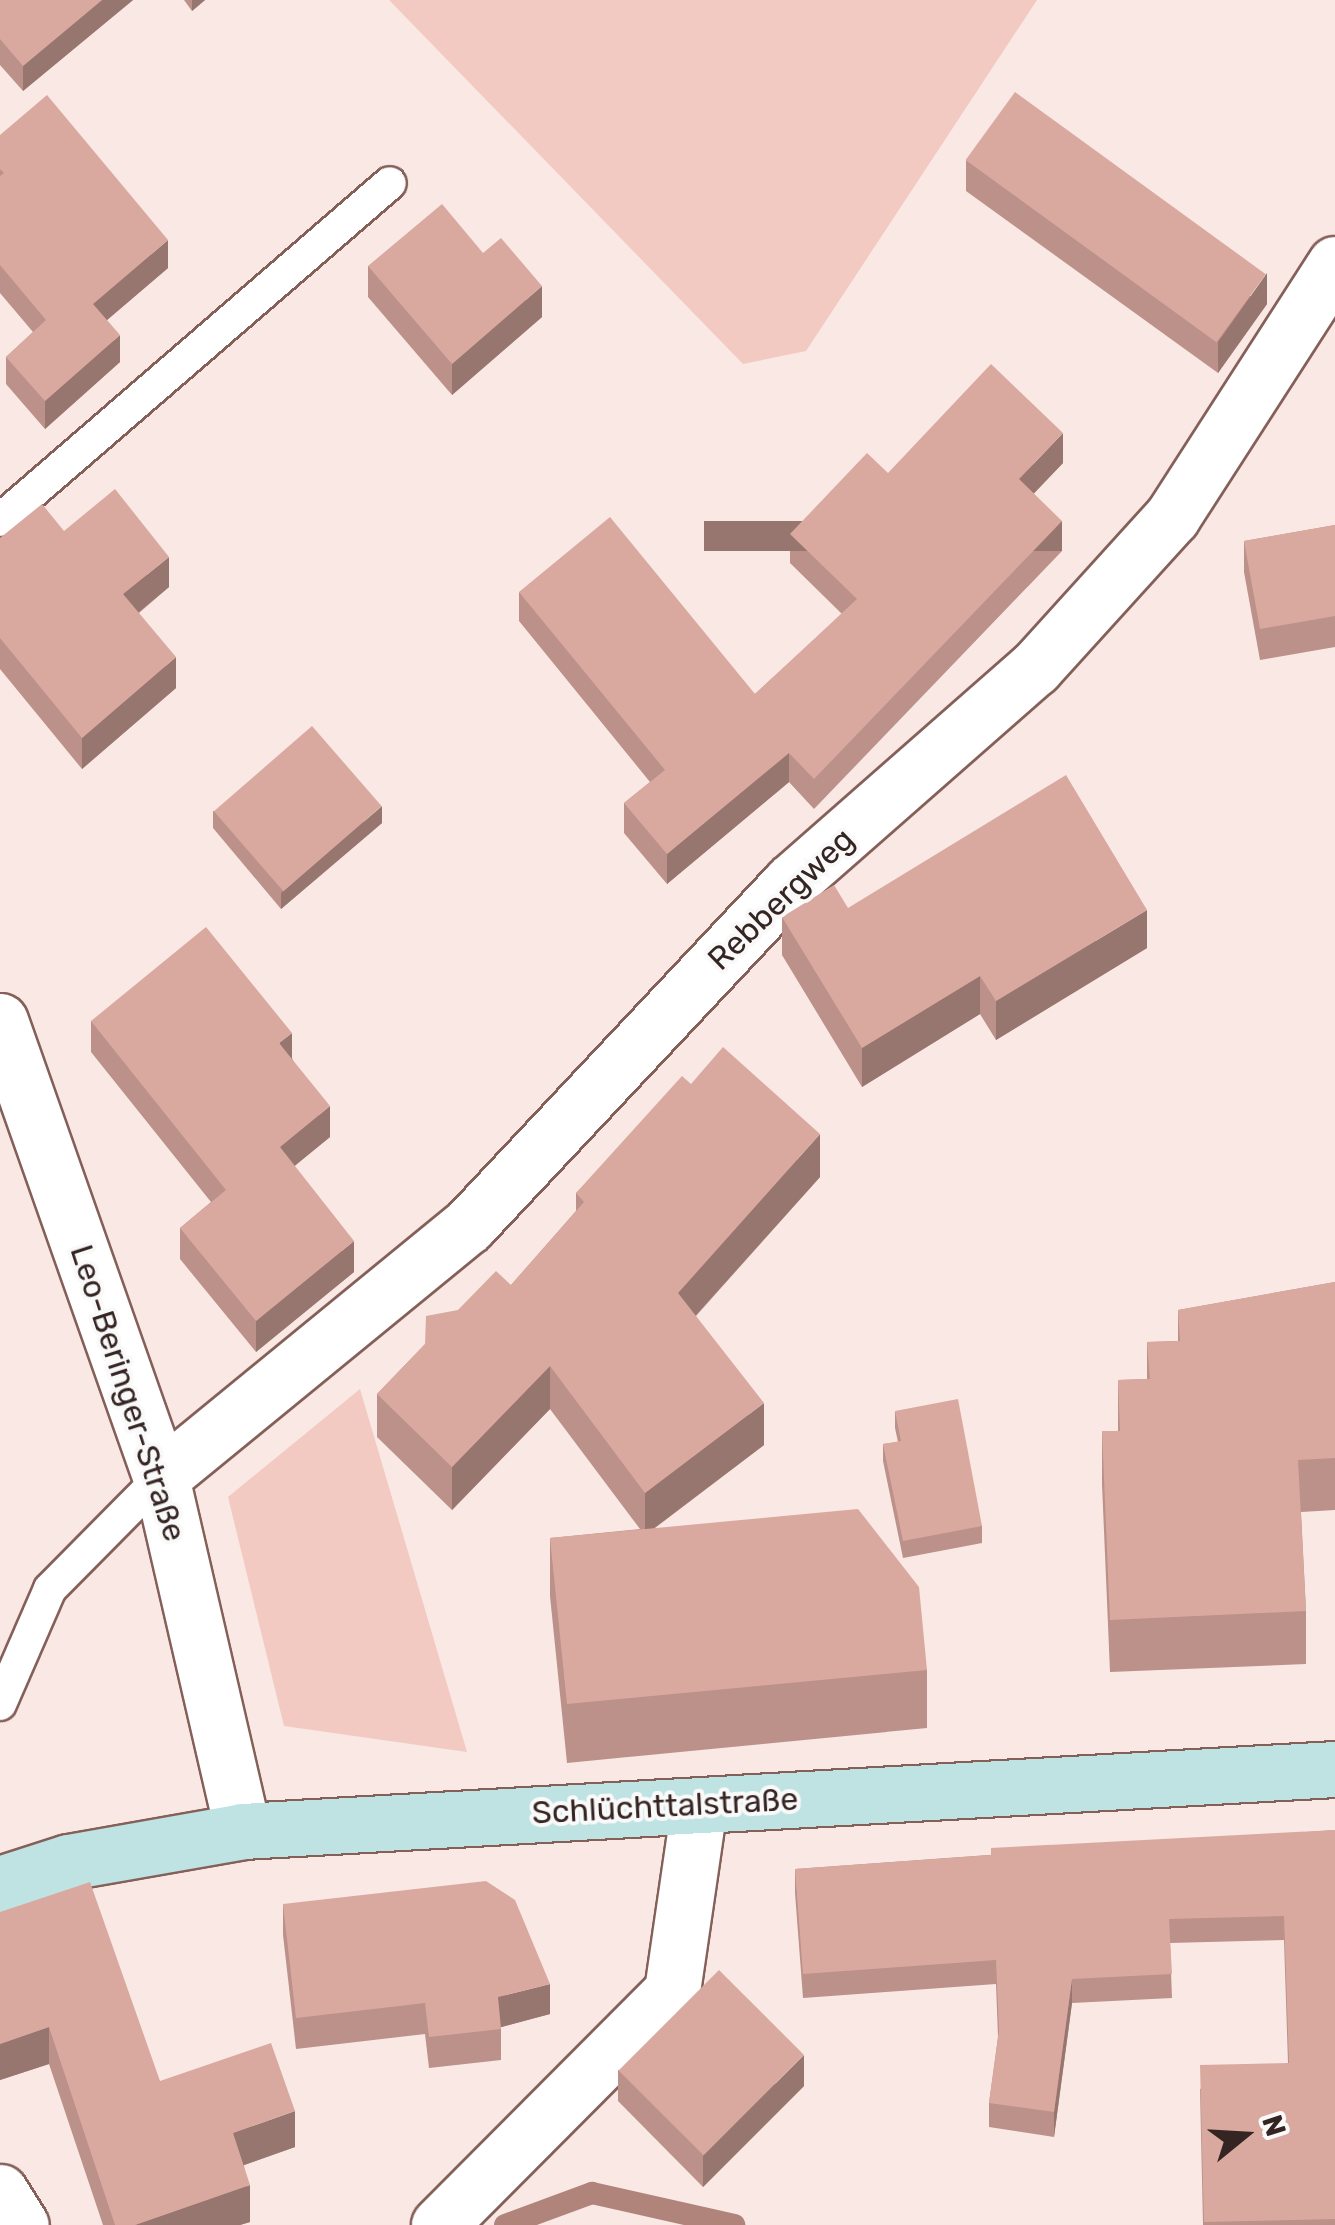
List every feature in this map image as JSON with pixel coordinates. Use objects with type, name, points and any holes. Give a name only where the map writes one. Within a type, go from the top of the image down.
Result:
[{"type":"main road","name":"Schlüchttalstraße","points":[[0,1884],[68,1862],[242,1831],[1335,1769]]},
{"type":"street","name":"Rebbergweg","points":[[161,1477],[468,1226],[791,882],[1035,668],[1172,517],[1335,264]]},
{"type":"street","name":"Leo-Beringer-Straße","points":[[0,1021],[161,1477],[242,1831]]},
{"type":"street","points":[[439,2225],[672,1992],[699,1806]]},
{"type":"street","points":[[0,2192],[21,2225]]},
{"type":"lane","points":[[0,520],[390,184]]},
{"type":"lane","points":[[0,1704],[50,1589],[161,1477]]},
{"type":"shaded area","points":[[389,0],[1037,0],[806,351],[743,364]]},
{"type":"shaded area","points":[[360,1389],[467,1752],[284,1726],[228,1497]]},
{"type":"building","points":[[0,0],[102,0],[23,66],[0,39]]},
{"type":"building","points":[[1015,92],[1266,274],[1216,342],[966,160]]},
{"type":"building","points":[[47,95],[168,240],[93,304],[120,335],[45,401],[6,357],[46,320],[0,265],[0,176],[4,173],[0,169],[0,135]]},
{"type":"building","points":[[442,204],[483,253],[501,238],[542,286],[452,364],[368,266]]},
{"type":"building","points":[[991,364],[1063,433],[1019,479],[1062,521],[814,779],[789,753],[667,854],[624,803],[665,770],[519,592],[610,517],[755,694],[857,599],[790,534],[867,453],[888,473]]},
{"type":"building","points":[[115,489],[169,557],[123,594],[176,657],[82,738],[0,638],[0,538],[42,504],[64,531]]},
{"type":"building","points":[[1335,525],[1335,616],[1260,629],[1244,541]]},
{"type":"building","points":[[312,726],[382,806],[283,891],[214,811]]},
{"type":"building","points":[[1066,775],[1147,910],[996,1001],[980,976],[862,1048],[782,917],[834,885],[848,908]]},
{"type":"building","points":[[206,927],[292,1033],[279,1043],[330,1106],[280,1147],[354,1241],[256,1321],[180,1228],[226,1190],[91,1021]]},
{"type":"building","points":[[723,1047],[820,1134],[678,1293],[764,1403],[645,1493],[550,1366],[452,1467],[377,1394],[425,1344],[426,1316],[458,1310],[496,1271],[511,1285],[584,1202],[576,1193],[682,1076],[691,1084]]},
{"type":"building","points":[[1335,1282],[1335,1458],[1298,1460],[1306,1611],[1110,1620],[1102,1431],[1120,1431],[1118,1380],[1150,1379],[1147,1342],[1180,1341],[1178,1310]]},
{"type":"building","points":[[958,1399],[982,1526],[903,1541],[883,1444],[901,1441],[895,1411]]},
{"type":"building","points":[[858,1509],[919,1587],[927,1670],[567,1704],[550,1538]]},
{"type":"building","points":[[1335,1830],[1335,2219],[1204,2222],[1200,2065],[1289,2063],[1284,1916],[1169,1919],[1172,1974],[1072,1979],[1054,2112],[989,2103],[999,2031],[996,1960],[803,1974],[795,1869],[991,1855],[991,1848]]},
{"type":"building","points":[[486,1881],[515,1900],[550,1984],[498,1997],[501,2029],[429,2037],[425,2003],[296,2018],[283,1904]]},
{"type":"building","points":[[90,1882],[160,2081],[271,2043],[295,2111],[233,2133],[250,2185],[135,2225],[115,2225],[49,2027],[0,2044],[0,1912]]},
{"type":"building","points":[[719,1970],[804,2055],[703,2155],[619,2070]]},
{"type":"waterway","points":[[505,2225],[592,2193],[734,2225]]}]
